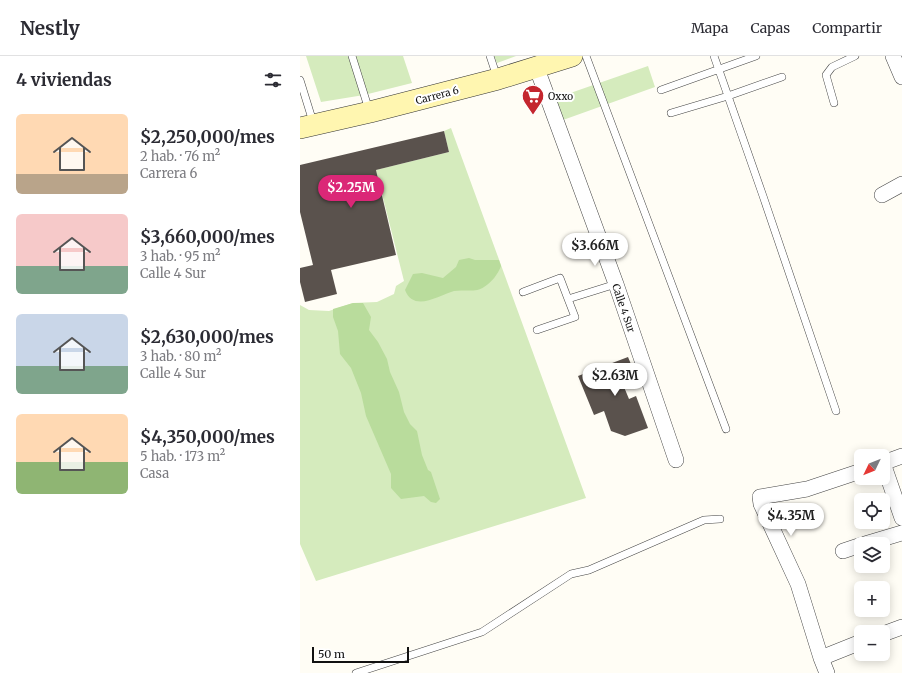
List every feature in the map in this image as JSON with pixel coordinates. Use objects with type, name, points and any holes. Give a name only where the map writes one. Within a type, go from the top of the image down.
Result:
[{"type":"main road","name":"Carrera 6","points":[[307,126],[370,112],[498,79],[572,56]]},
{"type":"street","points":[[893,56],[902,77]]},
{"type":"street","name":"Calle 4 Sur","points":[[536,66],[616,284],[676,460]]},
{"type":"street","points":[[882,195],[902,184]]},
{"type":"street","points":[[890,460],[902,456]]},
{"type":"street","points":[[827,673],[798,584],[761,504],[760,497],[808,488],[854,473]]},
{"type":"street","points":[[890,483],[902,518]]},
{"type":"street","points":[[889,537],[902,533]]},
{"type":"street","points":[[843,551],[854,547]]},
{"type":"street","points":[[890,631],[902,627]]},
{"type":"street","points":[[821,658],[854,645]]},
{"type":"lane","points":[[352,56],[370,112]]},
{"type":"lane","points":[[490,56],[498,79]]},
{"type":"lane","points":[[586,56],[726,429]]},
{"type":"lane","points":[[714,56],[836,411]]},
{"type":"lane","points":[[661,90],[756,56]]},
{"type":"lane","points":[[834,103],[826,74],[832,68],[855,56]]},
{"type":"lane","points":[[671,113],[728,96],[782,77]]},
{"type":"lane","points":[[300,80],[307,126]]},
{"type":"lane","points":[[523,292],[560,278],[575,317],[537,330]]},
{"type":"lane","points":[[568,300],[616,284]]},
{"type":"lane","points":[[356,673],[482,632],[571,574],[589,570],[704,520],[720,519]]},
{"type":"green space","points":[[306,56],[403,56],[412,83],[364,95],[321,102]]},
{"type":"green space","points":[[494,56],[516,56],[497,63]]},
{"type":"green space","points":[[648,66],[655,87],[563,120],[556,98]]},
{"type":"green space","points":[[451,128],[586,498],[316,581],[300,544],[300,305],[309,310],[329,311],[353,303],[377,302],[394,294],[396,286],[404,281],[376,170],[449,152],[444,131]]},
{"type":"green space","points":[[469,258],[475,260],[499,260],[501,266],[492,280],[481,289],[458,290],[427,301],[414,300],[409,297],[405,290],[413,274],[422,273],[443,278],[456,267],[459,260]]},
{"type":"green space","points":[[353,303],[363,303],[371,317],[369,330],[378,342],[387,359],[390,372],[399,392],[404,412],[410,424],[417,431],[422,455],[428,470],[431,472],[440,499],[436,503],[431,502],[424,496],[401,499],[391,488],[391,474],[366,416],[361,393],[351,368],[340,354],[338,331],[333,317],[333,309]]},
{"type":"building","points":[[444,131],[449,152],[376,170],[396,255],[331,270],[337,294],[305,302],[300,282],[300,268],[313,265],[300,212],[300,165]]},
{"type":"building","points":[[628,357],[638,381],[624,387],[629,399],[636,396],[648,428],[625,436],[611,431],[604,411],[594,415],[578,376]]},
{"type":"place","name":"Oxxo","points":[[533,116]]}]
